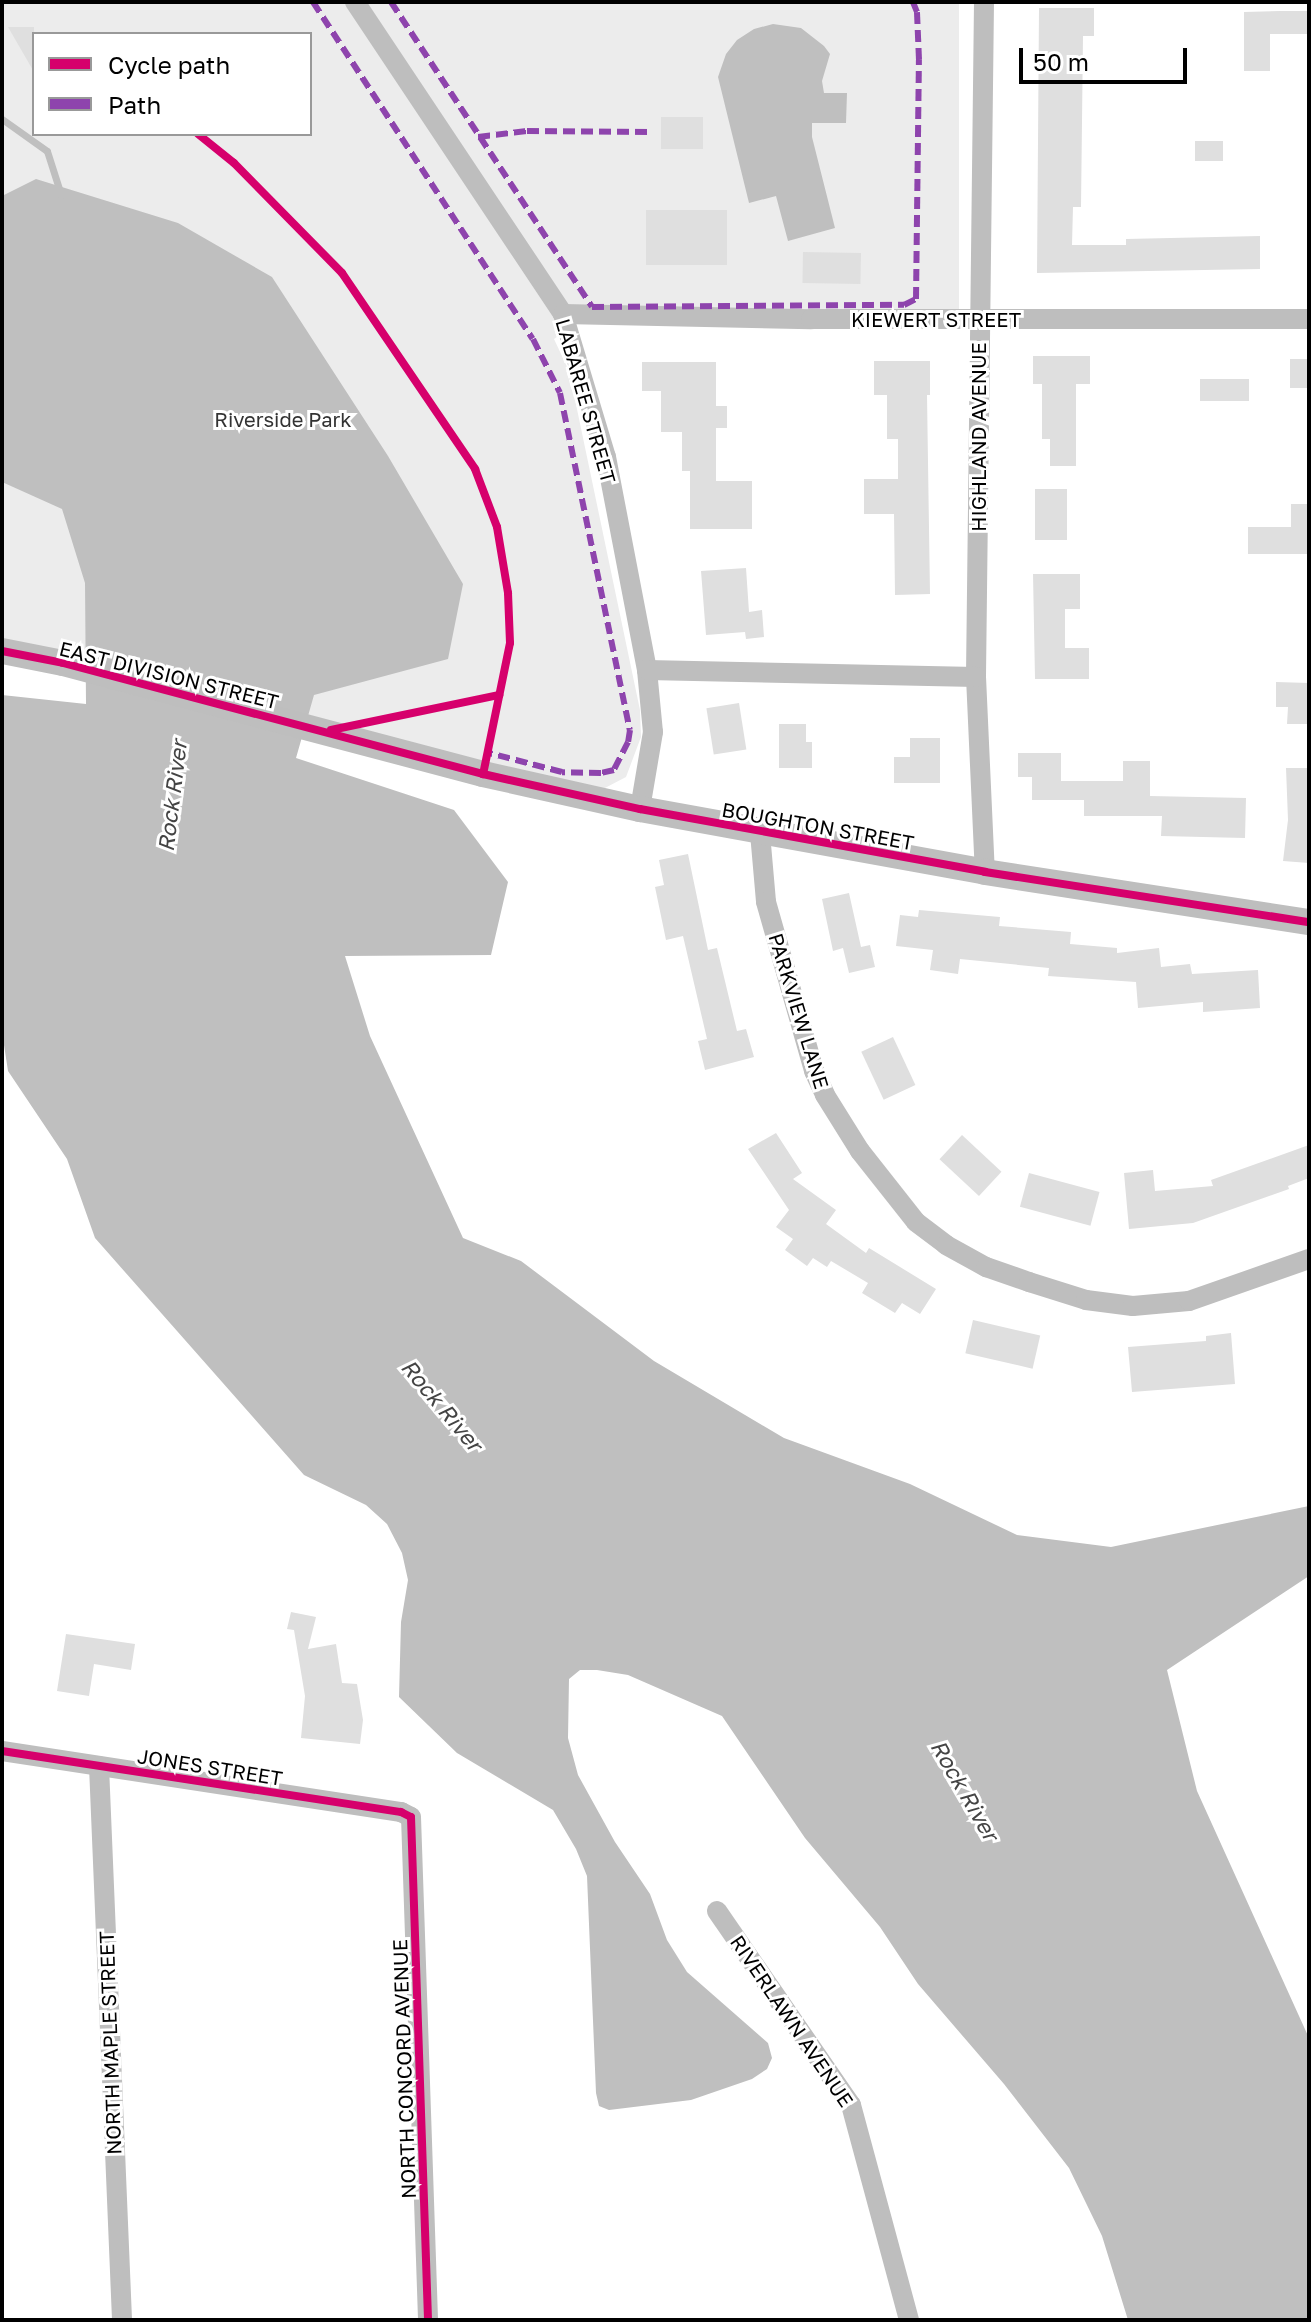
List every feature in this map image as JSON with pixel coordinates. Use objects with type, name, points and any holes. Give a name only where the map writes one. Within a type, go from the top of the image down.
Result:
[{"type":"street","name":"LABAREE STREET","points":[[355,2],[563,314],[606,457],[647,670],[653,732],[640,809]]},
{"type":"street","name":"HIGHLAND AVENUE","points":[[984,2],[976,677],[985,872]]},
{"type":"street","name":"KIEWERT STREET","points":[[563,314],[1309,319]]},
{"type":"street","name":"EAST DIVISION STREET","points":[[2,651],[63,663],[327,731]]},
{"type":"street","points":[[647,670],[976,677]]},
{"type":"street","name":"BOUGHTON STREET","points":[[327,731],[483,774],[760,833],[985,872],[1309,922]]},
{"type":"street","name":"PARKVIEW LANE","points":[[760,833],[766,902],[814,1071],[836,1116],[916,1222],[946,1245],[986,1267],[1086,1300],[1133,1306],[1189,1301],[1246,1284],[1309,1259]]},
{"type":"street","name":"JONES STREET","points":[[2,1751],[401,1812],[411,1817]]},
{"type":"street","name":"NORTH MAPLE STREET","points":[[99,1766],[122,2320]]},
{"type":"street","name":"NORTH CONCORD AVENUE","points":[[411,1817],[428,2320]]},
{"type":"street","name":"RIVERLAWN AVENUE","points":[[717,1911],[851,2105],[909,2320]]},
{"type":"green space","name":"Riverside Park","points":[[2,2],[959,2],[959,314],[590,313],[554,339],[569,371],[640,710],[641,737],[626,777],[603,789],[584,790],[2,638]]},
{"type":"water","points":[[773,24],[801,28],[824,46],[830,54],[822,81],[824,93],[847,93],[846,123],[812,123],[812,137],[835,228],[788,241],[776,196],[749,203],[718,77],[726,54],[737,40],[754,29]]},
{"type":"water","name":"Rock River","points":[[36,179],[178,223],[272,277],[388,456],[463,584],[448,659],[314,695],[296,758],[454,810],[508,882],[491,955],[345,956],[370,1036],[463,1238],[521,1261],[654,1361],[784,1438],[910,1484],[1017,1535],[1111,1547],[1309,1506],[1309,1576],[1167,1670],[1197,1791],[1309,2038],[1309,2320],[1128,2320],[1102,2236],[1069,2168],[1004,2084],[918,1984],[880,1927],[805,1838],[722,1716],[628,1675],[580,1670],[569,1679],[568,1738],[578,1775],[615,1842],[650,1894],[667,1940],[687,1972],[768,2043],[772,2058],[767,2069],[752,2079],[691,2100],[609,2110],[599,2106],[587,1876],[576,1849],[553,1810],[457,1753],[399,1697],[401,1622],[408,1580],[402,1553],[387,1524],[366,1505],[304,1475],[95,1238],[67,1159],[8,1071],[2,1032],[2,695],[86,704],[85,583],[62,509],[2,482],[2,196]]},
{"type":"building","points":[[1039,8],[1094,8],[1094,36],[1083,36],[1081,207],[1073,207],[1072,245],[1126,245],[1126,239],[1260,236],[1260,269],[1037,273]]},
{"type":"building","points":[[1309,11],[1309,34],[1270,34],[1270,71],[1244,71],[1244,12]]},
{"type":"building","points":[[8,27],[34,27],[32,69]]},
{"type":"building","points":[[661,117],[703,117],[703,149],[661,149]]},
{"type":"building","points":[[1195,141],[1223,141],[1223,161],[1195,161]]},
{"type":"building","points":[[646,210],[727,210],[727,265],[646,265]]},
{"type":"building","points":[[803,252],[861,253],[860,284],[802,283]]},
{"type":"building","points":[[1033,356],[1090,356],[1090,384],[1076,384],[1076,466],[1050,466],[1050,439],[1042,439],[1042,384],[1033,384]]},
{"type":"building","points":[[1290,359],[1309,359],[1309,388],[1290,388]]},
{"type":"building","points":[[874,361],[930,361],[930,395],[927,395],[930,594],[895,595],[894,514],[864,514],[864,479],[898,479],[898,439],[887,439],[887,395],[874,395]]},
{"type":"building","points":[[642,362],[716,362],[716,406],[727,406],[727,428],[716,428],[716,481],[752,481],[752,529],[690,529],[690,471],[682,471],[682,432],[661,432],[661,391],[642,391]]},
{"type":"building","points":[[1200,379],[1249,379],[1249,401],[1200,401]]},
{"type":"building","points":[[1035,489],[1067,489],[1067,540],[1035,540]]},
{"type":"building","points":[[1291,504],[1309,504],[1309,554],[1248,554],[1248,527],[1291,527]]},
{"type":"building","points":[[746,568],[749,612],[762,610],[764,637],[746,639],[745,632],[706,635],[701,571]]},
{"type":"building","points":[[1033,574],[1080,574],[1080,609],[1065,609],[1065,648],[1089,648],[1089,679],[1035,679]]},
{"type":"building","points":[[1276,682],[1309,683],[1309,724],[1287,724],[1288,707],[1276,707]]},
{"type":"building","points":[[739,703],[746,749],[714,755],[706,708]]},
{"type":"building","points":[[779,724],[806,724],[806,742],[812,742],[812,768],[779,768]]},
{"type":"building","points":[[910,738],[940,738],[940,783],[894,783],[894,757],[910,757]]},
{"type":"building","points":[[1018,753],[1061,753],[1061,781],[1123,781],[1123,761],[1150,761],[1150,796],[1246,798],[1245,838],[1161,836],[1162,816],[1084,816],[1084,800],[1032,800],[1032,777],[1018,777]]},
{"type":"building","points":[[1286,768],[1309,768],[1309,863],[1283,861],[1288,820]]},
{"type":"building","points":[[688,854],[708,950],[717,948],[737,1031],[746,1029],[754,1057],[705,1070],[698,1041],[707,1039],[683,936],[666,940],[655,887],[664,885],[659,860]]},
{"type":"building","points":[[849,893],[861,947],[870,945],[875,967],[849,973],[843,948],[833,951],[822,899]]},
{"type":"building","points":[[919,910],[1000,917],[999,926],[1071,932],[1070,944],[1117,948],[1117,953],[1159,948],[1161,967],[1190,964],[1192,974],[1258,970],[1260,1008],[1203,1012],[1203,1002],[1138,1008],[1136,982],[1048,976],[1049,968],[960,959],[958,974],[930,970],[933,950],[896,946],[900,915],[918,917]]},
{"type":"building","points":[[893,1037],[915,1085],[884,1100],[861,1052]]},
{"type":"building","points":[[776,1133],[802,1173],[793,1179],[836,1210],[826,1224],[866,1253],[869,1248],[936,1289],[920,1314],[902,1303],[895,1313],[862,1293],[868,1283],[831,1261],[827,1267],[813,1258],[807,1266],[785,1250],[793,1239],[776,1227],[789,1210],[748,1149]]},
{"type":"building","points":[[962,1135],[1001,1172],[979,1196],[939,1159]]},
{"type":"building","points":[[1309,1145],[1309,1178],[1288,1186],[1289,1189],[1193,1223],[1129,1229],[1124,1173],[1153,1170],[1155,1191],[1213,1186],[1211,1180]]},
{"type":"building","points":[[1029,1173],[1100,1192],[1090,1226],[1020,1207]]},
{"type":"building","points":[[973,1320],[1040,1336],[1033,1369],[965,1353]]},
{"type":"building","points":[[1231,1333],[1235,1384],[1132,1392],[1128,1347],[1206,1341],[1206,1336]]},
{"type":"building","points":[[291,1612],[316,1617],[308,1649],[336,1644],[342,1683],[357,1684],[363,1720],[360,1744],[301,1738],[305,1696],[294,1630],[287,1629]]},
{"type":"building","points":[[66,1634],[135,1644],[131,1670],[94,1664],[89,1696],[57,1691]]},
{"type":"waterway","points":[[2,119],[47,151],[61,195]]},
{"type":"marked path","points":[[313,2],[533,339],[560,393],[630,730],[628,742],[614,770],[601,773],[562,772],[489,753]]},
{"type":"marked path","points":[[391,2],[592,307],[904,305],[916,299],[919,60],[917,12],[913,2]]},
{"type":"marked path","points":[[478,137],[527,131],[650,132]]},
{"type":"cycle path","points":[[200,136],[234,163],[342,273],[475,469],[497,527],[508,593],[510,643],[483,774]]},
{"type":"cycle path","points":[[2,651],[63,663],[483,774],[640,809],[985,872],[1309,922]]},
{"type":"cycle path","points":[[331,730],[499,695]]},
{"type":"cycle path","points":[[2,1751],[401,1812],[411,1817],[428,2320]]}]
